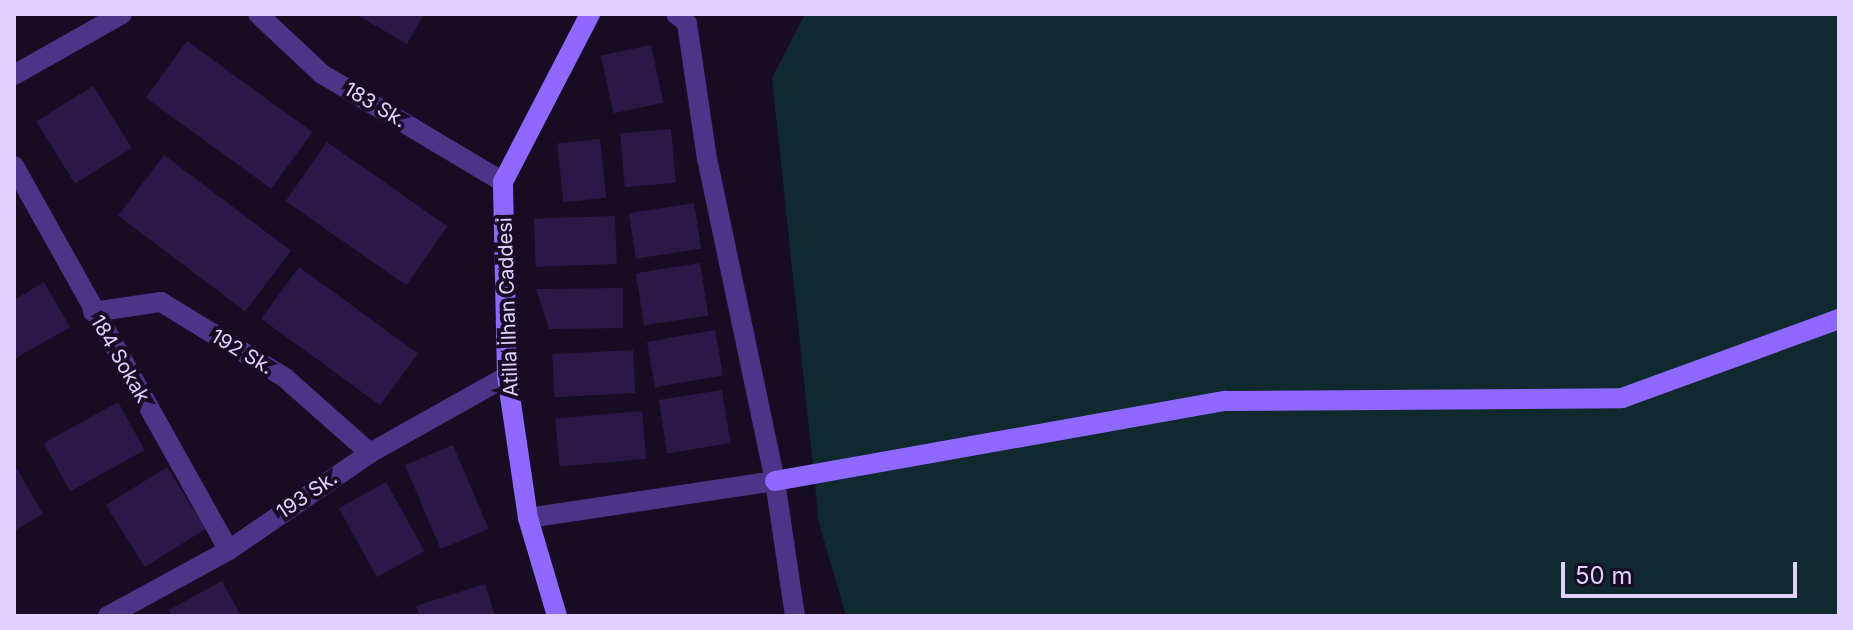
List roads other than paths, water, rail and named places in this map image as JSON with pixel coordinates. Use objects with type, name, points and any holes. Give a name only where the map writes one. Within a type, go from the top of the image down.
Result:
[{"type":"street","points":[[14,75],[122,14]]},
{"type":"street","name":"Atilla İlhan Caddesi","points":[[557,616],[528,518],[507,376],[503,182],[590,14]]},
{"type":"street","points":[[676,14],[687,23],[707,159],[775,481],[795,616]]},
{"type":"street","name":"183 Sk.","points":[[265,17],[322,74],[503,182]]},
{"type":"street","name":"184 Sokak","points":[[14,166],[229,550]]},
{"type":"street","name":"192 Sk.","points":[[93,312],[161,302],[284,377],[370,453]]},
{"type":"street","points":[[528,518],[775,481],[1226,401],[1622,398],[1839,319]]},
{"type":"street","name":"193 Sk.","points":[[108,616],[229,550],[370,453],[507,376]]}]
